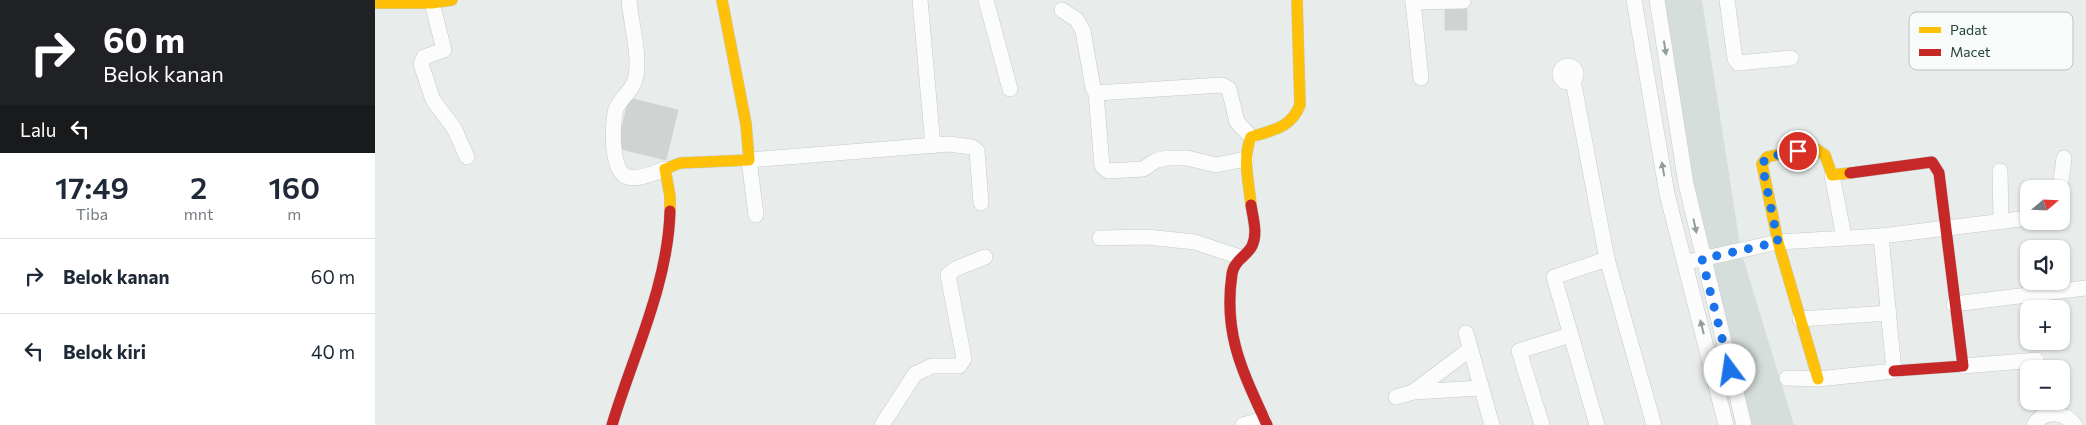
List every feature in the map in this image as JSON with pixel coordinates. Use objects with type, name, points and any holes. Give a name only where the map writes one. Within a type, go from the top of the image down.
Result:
[{"type":"street","points":[[375,3],[432,3],[452,0]]},
{"type":"street","points":[[629,0],[636,54],[636,77],[616,110],[612,136],[616,161],[622,174],[628,177],[665,169],[680,163],[749,160],[955,145],[971,147],[977,151],[981,203]]},
{"type":"street","points":[[722,0],[746,124],[757,215]]},
{"type":"street","points":[[920,0],[933,146]]},
{"type":"street","points":[[986,0],[1010,89]]},
{"type":"street","points":[[1243,425],[1265,422],[1241,368],[1232,339],[1233,272],[1240,257],[1251,248],[1255,236],[1246,159],[1247,146],[1251,137],[1290,125],[1297,117],[1300,105],[1297,0]]},
{"type":"street","points":[[1634,0],[1667,194],[1686,262],[1726,425]]},
{"type":"street","points":[[1657,0],[1686,184],[1702,259],[1744,425]]},
{"type":"street","points":[[1727,0],[1735,59],[1738,63],[1791,58]]},
{"type":"street","points":[[1421,78],[1413,1],[1463,1]]},
{"type":"street","points":[[432,3],[444,50],[424,57],[421,64],[433,100],[454,128],[467,157]]},
{"type":"street","points":[[1061,10],[1077,20],[1083,31],[1093,88],[1096,93],[1102,166],[1108,171],[1143,169],[1157,160],[1168,158],[1187,158],[1216,165],[1246,159]]},
{"type":"street","points":[[1586,64],[1571,73],[1607,259],[1654,425]]},
{"type":"street","points":[[1096,93],[1222,85],[1229,89],[1237,122],[1251,137]]},
{"type":"street","points":[[1818,379],[1778,242],[1762,164],[1763,160],[1767,157],[1813,148],[1821,150],[1827,156],[1844,237]]},
{"type":"street","points":[[2061,180],[2064,158]]},
{"type":"street","points":[[1832,175],[1932,162],[1939,173],[1963,366]]},
{"type":"street","points":[[612,425],[665,254],[670,196],[665,169]]},
{"type":"street","points":[[2000,171],[2001,222]]},
{"type":"street","points":[[1686,262],[1778,242],[1881,236],[2020,219]]},
{"type":"street","points":[[1881,236],[1894,371]]},
{"type":"street","points":[[1100,238],[1147,237],[1195,242],[1240,257]]},
{"type":"street","points":[[881,425],[915,374],[932,366],[959,366],[962,364],[964,359],[948,275],[955,269],[985,257]]},
{"type":"street","points":[[1597,425],[1553,277],[1607,259]]},
{"type":"street","points":[[1954,304],[2086,288]]},
{"type":"street","points":[[1800,319],[1889,313]]},
{"type":"street","points":[[1466,333],[1469,350],[1493,425]]},
{"type":"street","points":[[1542,425],[1519,351],[1570,335]]},
{"type":"street","points":[[1413,392],[1469,350]]},
{"type":"street","points":[[1787,378],[1818,379],[2020,361]]},
{"type":"street","points":[[1397,397],[1413,392],[1481,388]]},
{"type":"street","points":[[2035,425],[2038,420],[2050,414],[2064,415],[2075,425]]},
{"type":"shaded area","points":[[1656,0],[1702,0],[1741,251],[1794,425],[1742,425]]},
{"type":"building","points":[[1445,8],[1467,9],[1467,30],[1445,30]]},
{"type":"building","points":[[629,98],[678,110],[666,160],[617,148]]},
{"type":"traffic: slow","points":[[375,3],[432,3],[452,0]]},
{"type":"traffic: slow","points":[[670,211],[670,196],[665,169],[680,163],[749,160],[746,124],[722,0]]},
{"type":"traffic: slow","points":[[1251,205],[1247,162],[1248,145],[1251,137],[1280,127],[1292,119],[1300,105],[1297,0]]},
{"type":"traffic: slow","points":[[1818,379],[1778,242],[1762,164],[1767,157],[1813,147],[1825,155],[1832,175],[1850,173]]},
{"type":"traffic: jam","points":[[1850,173],[1932,162],[1939,173],[1963,366],[1894,371]]},
{"type":"traffic: jam","points":[[1251,205],[1255,236],[1250,250],[1233,269],[1230,316],[1237,352],[1243,370],[1267,425]]},
{"type":"traffic: jam","points":[[612,425],[656,293],[668,239],[670,211]]},
{"type":"route","points":[[1730,370],[1702,259],[1778,242],[1762,164],[1763,160],[1767,157],[1798,151]]}]
